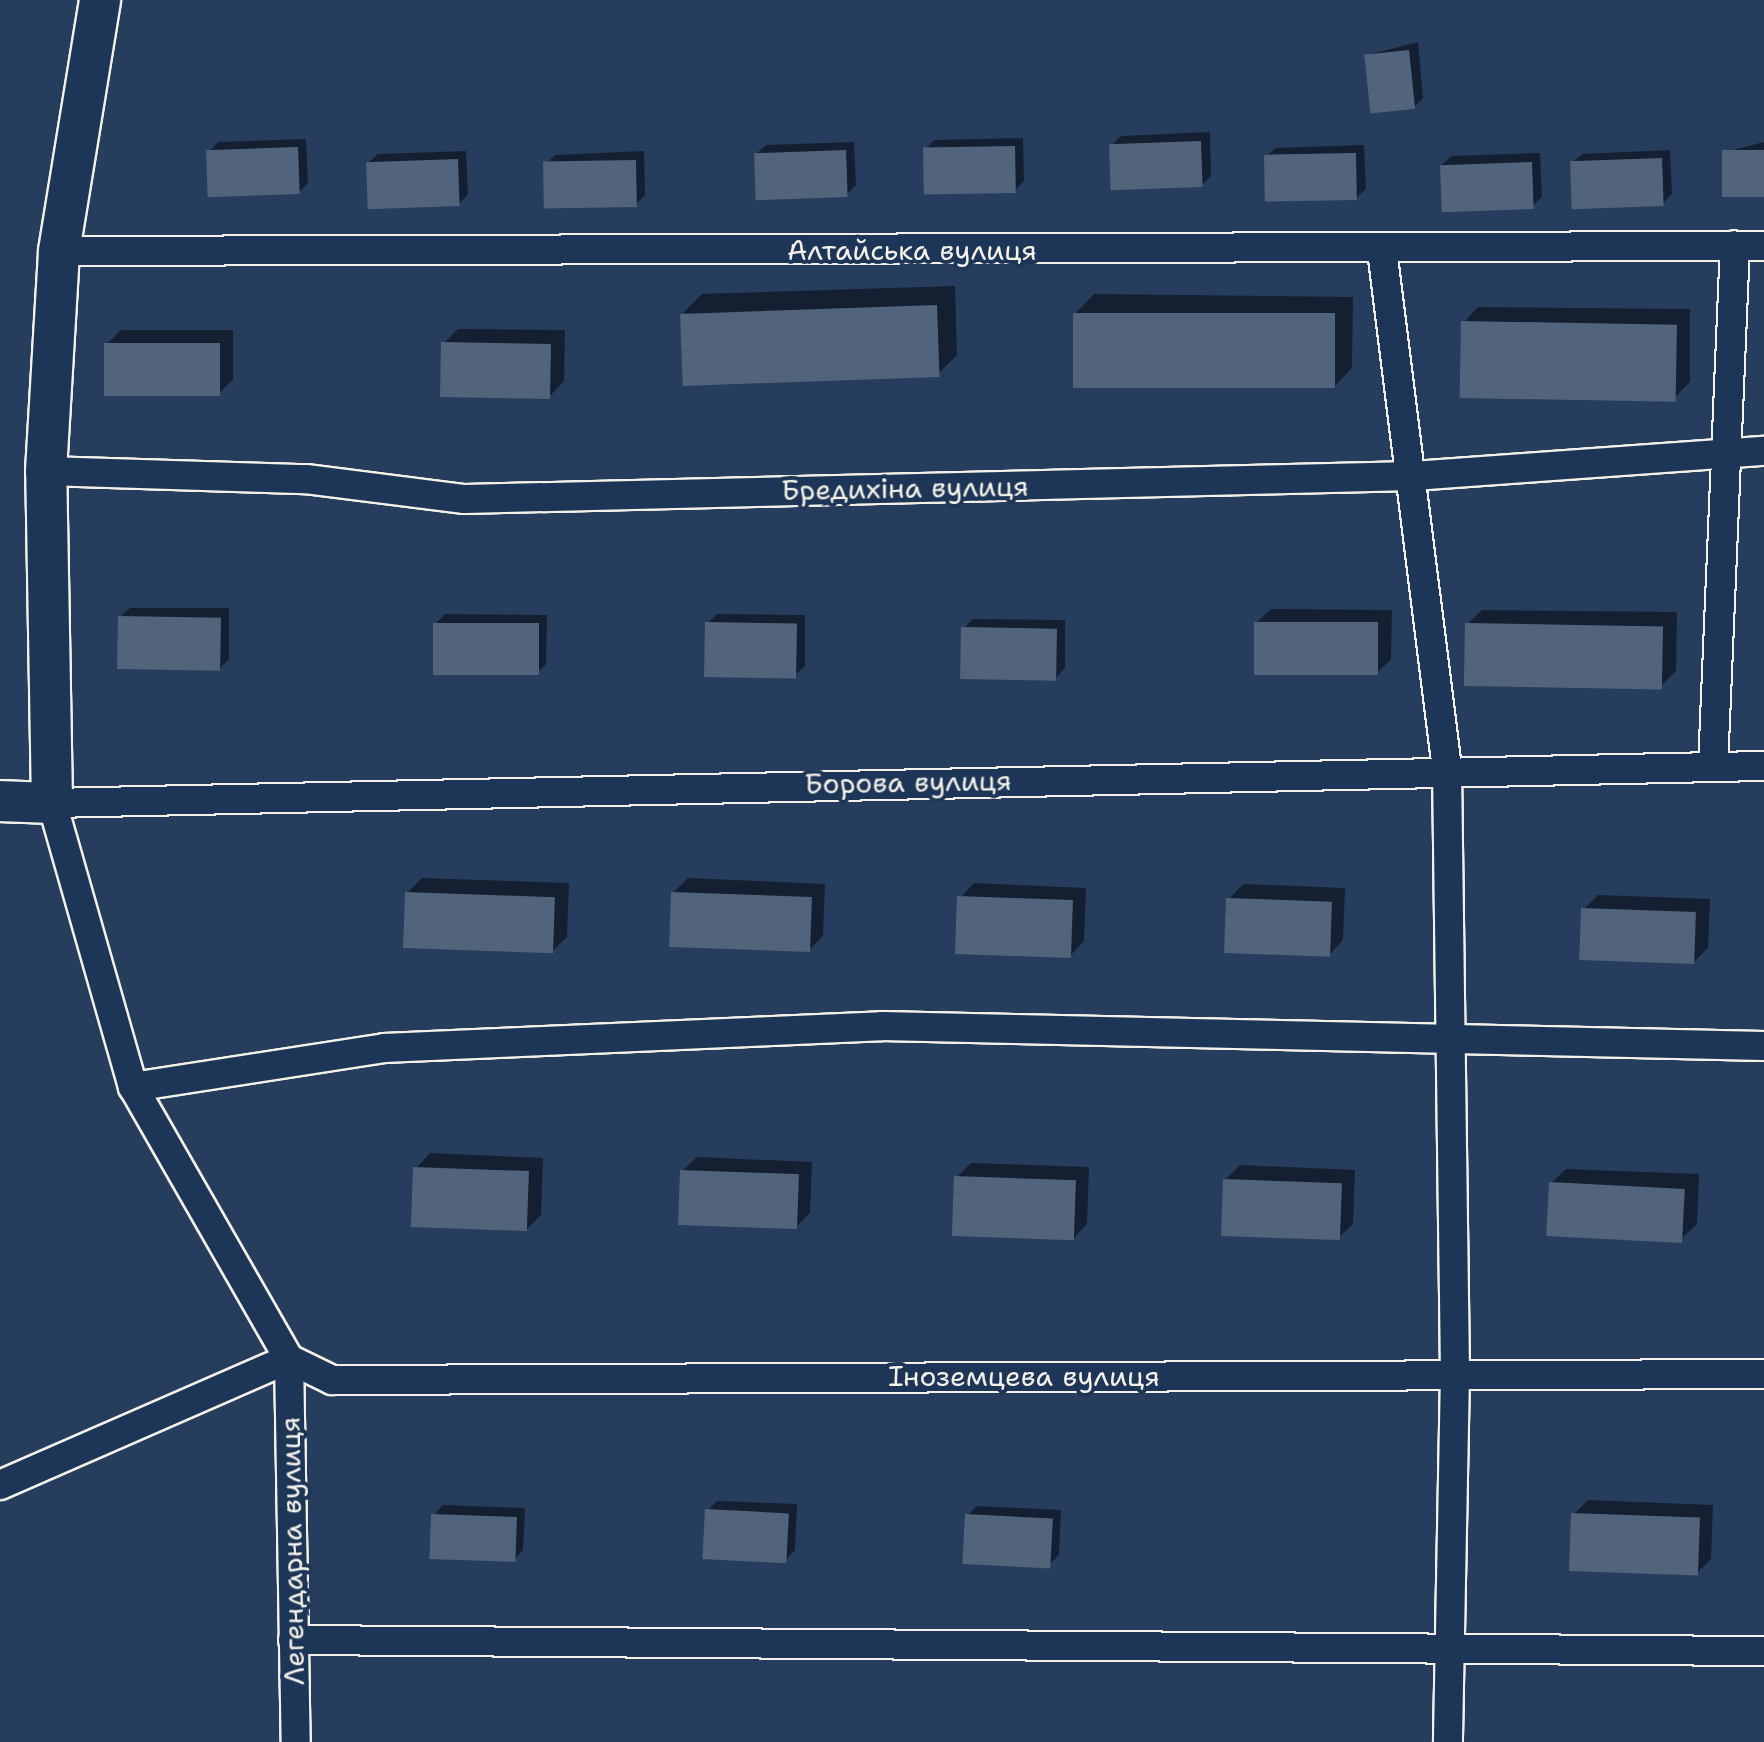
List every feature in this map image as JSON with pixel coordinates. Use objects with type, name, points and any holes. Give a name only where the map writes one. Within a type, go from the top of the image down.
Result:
[{"type":"main road","points":[[0,801],[52,803],[46,471],[60,251],[100,0]]},
{"type":"street","points":[[1713,766],[1734,245]]},
{"type":"street","name":"Алтайська вулиця","points":[[60,251],[1764,246]]},
{"type":"street","points":[[1382,250],[1448,769],[1448,1043],[1455,1373],[1448,1742]]},
{"type":"street","name":"Бредихіна вулиця","points":[[46,471],[306,479],[466,499],[1413,476],[1764,451]]},
{"type":"street","name":"Борова вулиця","points":[[52,803],[1448,769],[1764,766]]},
{"type":"street","points":[[0,1485],[290,1360],[133,1087],[52,803]]},
{"type":"street","points":[[133,1087],[384,1048],[882,1026],[1448,1043],[1764,1046]]},
{"type":"street","name":"Іноземцева вулиця","points":[[290,1360],[332,1380],[1764,1374]]},
{"type":"street","name":"Легендарна вулиця","points":[[290,1360],[296,1742]]},
{"type":"street","points":[[294,1640],[1764,1651]]},
{"type":"building","points":[[1409,50],[1415,109],[1370,113],[1364,55]]},
{"type":"building","points":[[1201,141],[1203,187],[1111,190],[1109,144]]},
{"type":"building","points":[[1015,146],[1016,193],[924,195],[923,148]]},
{"type":"building","points":[[298,147],[300,194],[208,197],[206,150]]},
{"type":"building","points":[[846,150],[848,197],[756,200],[754,153]]},
{"type":"building","points":[[1722,150],[1764,150],[1764,197],[1722,197]]},
{"type":"building","points":[[1356,153],[1357,200],[1265,202],[1264,155]]},
{"type":"building","points":[[1662,158],[1664,206],[1572,209],[1570,161]]},
{"type":"building","points":[[458,159],[460,206],[368,209],[366,162]]},
{"type":"building","points":[[636,160],[637,207],[544,209],[543,162]]},
{"type":"building","points":[[1532,162],[1534,209],[1442,212],[1440,165]]},
{"type":"building","points":[[937,305],[940,377],[683,386],[680,314]]},
{"type":"building","points":[[1073,313],[1335,313],[1335,388],[1073,388]]},
{"type":"building","points":[[1461,321],[1677,325],[1676,402],[1460,398]]},
{"type":"building","points":[[441,342],[551,344],[550,399],[440,397]]},
{"type":"building","points":[[104,343],[220,343],[220,396],[104,396]]},
{"type":"building","points":[[118,616],[221,618],[220,671],[117,669]]},
{"type":"building","points":[[705,622],[797,624],[796,679],[704,677]]},
{"type":"building","points":[[1254,622],[1378,622],[1378,675],[1254,675]]},
{"type":"building","points":[[433,623],[539,623],[539,675],[433,675]]},
{"type":"building","points":[[1465,623],[1663,626],[1662,689],[1464,686]]},
{"type":"building","points":[[961,627],[1057,629],[1056,681],[960,679]]},
{"type":"building","points":[[405,892],[555,897],[553,953],[403,948]]},
{"type":"building","points":[[671,892],[812,897],[810,952],[669,947]]},
{"type":"building","points":[[957,896],[1073,900],[1071,958],[955,954]]},
{"type":"building","points":[[1226,898],[1332,902],[1330,957],[1224,953]]},
{"type":"building","points":[[1581,908],[1696,912],[1694,964],[1579,960]]},
{"type":"building","points":[[413,1167],[529,1171],[527,1231],[411,1227]]},
{"type":"building","points":[[680,1170],[799,1174],[797,1229],[678,1225]]},
{"type":"building","points":[[954,1176],[1076,1180],[1074,1240],[952,1236]]},
{"type":"building","points":[[1223,1179],[1342,1183],[1340,1240],[1221,1236]]},
{"type":"building","points":[[1549,1182],[1685,1189],[1682,1243],[1546,1236]]},
{"type":"building","points":[[705,1509],[789,1513],[786,1563],[702,1559]]},
{"type":"building","points":[[1571,1513],[1700,1518],[1698,1575],[1569,1571]]},
{"type":"building","points":[[431,1514],[517,1517],[515,1562],[429,1559]]},
{"type":"building","points":[[965,1514],[1053,1519],[1050,1569],[962,1564]]}]
